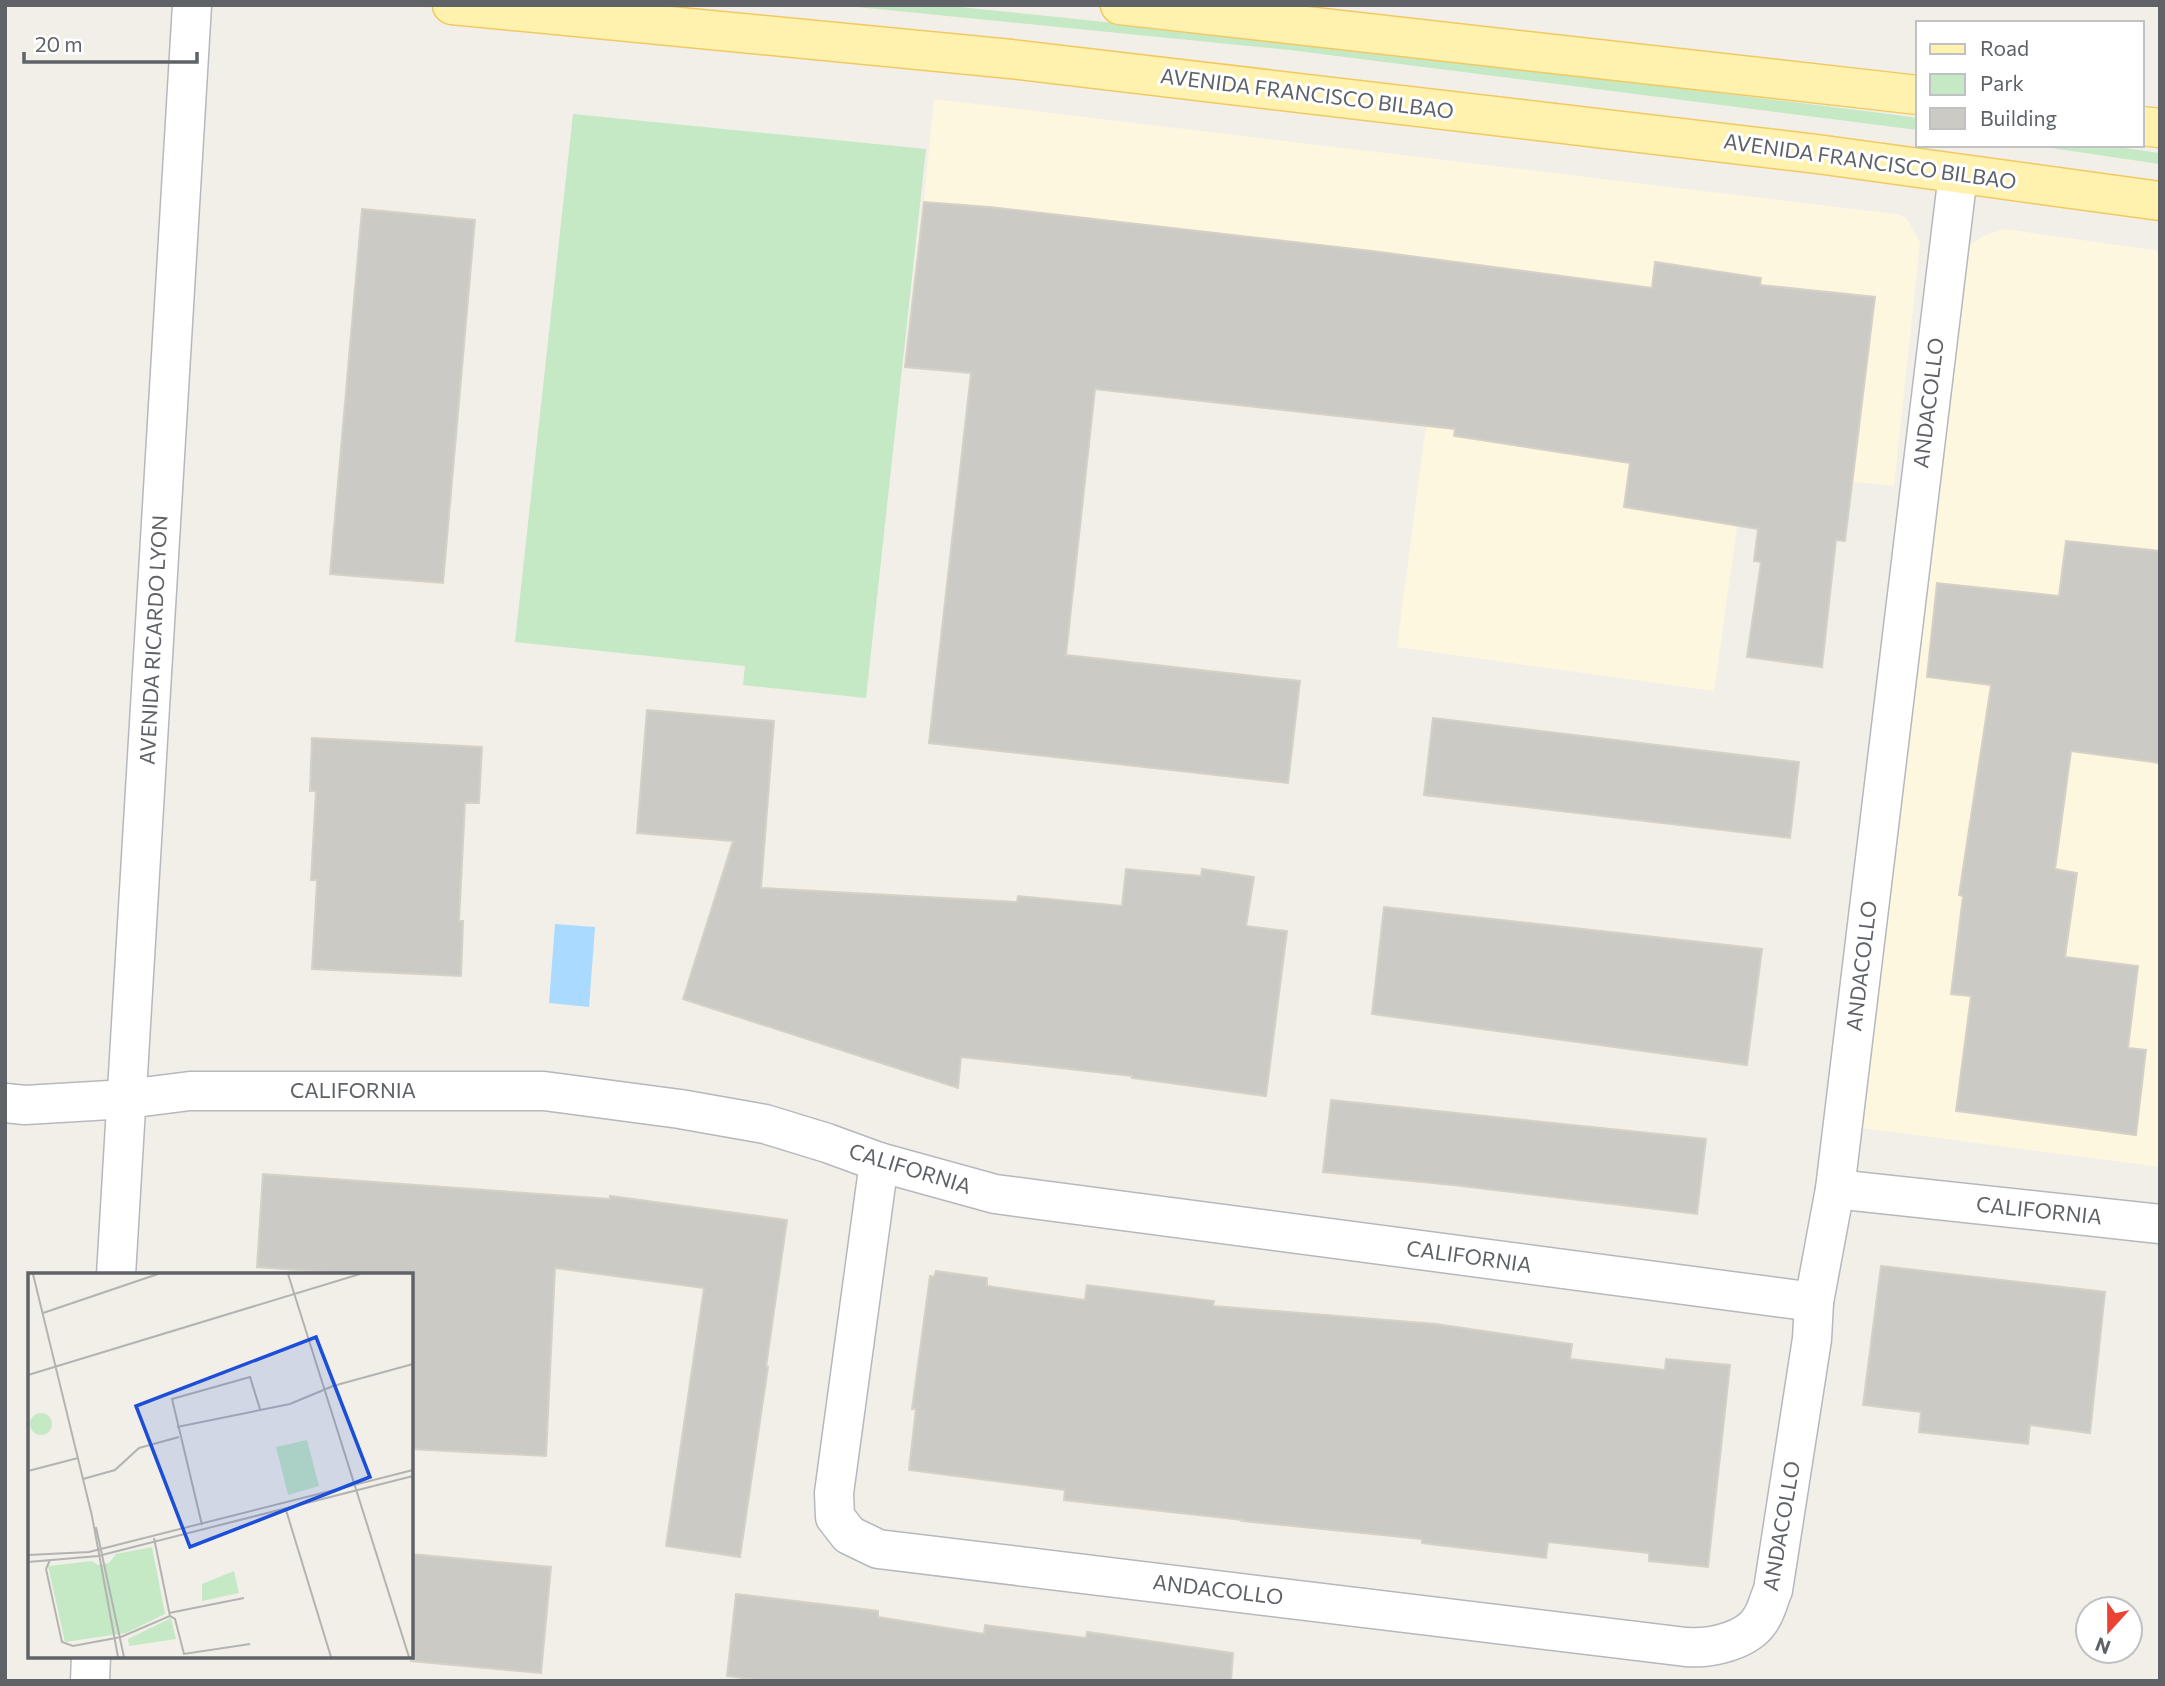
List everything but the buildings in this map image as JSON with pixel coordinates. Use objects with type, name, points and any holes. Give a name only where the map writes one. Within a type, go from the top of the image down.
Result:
[{"type":"main road","name":"AVENIDA FRANCISCO BILBAO","points":[[452,5],[1011,59],[1817,154],[2160,201]]},
{"type":"main road","points":[[1121,5],[1916,95]]},
{"type":"street","name":"AVENIDA RICARDO LYON","points":[[116,1273],[192,5]]},
{"type":"street","name":"ANDACOLLO","points":[[879,1162],[834,1493],[835,1517],[849,1535],[878,1549],[1706,1649],[1746,1633],[1761,1620],[1773,1590],[1812,1339],[1814,1302],[1835,1189],[1958,174]]},
{"type":"street","name":"CALIFORNIA","points":[[5,1103],[25,1105],[127,1099],[190,1091],[544,1091],[680,1109],[765,1124],[879,1162],[995,1194],[1814,1302]]},
{"type":"street","name":"CALIFORNIA","points":[[1835,1189],[2160,1224]]},
{"type":"street","points":[[90,1681],[91,1658]]},
{"type":"shaded area","points":[[934,99],[1896,214],[1906,218],[1920,242],[1894,486],[1745,470],[1714,691],[1397,647],[1437,341],[916,283]]},
{"type":"shaded area","points":[[2004,229],[2160,251],[2160,1167],[1862,1128],[1854,1121],[1960,267],[1970,245],[1983,236]]},
{"type":"green space","points":[[837,5],[941,5],[1345,47],[1916,118],[1916,130],[1290,50]]},
{"type":"green space","points":[[573,114],[926,149],[866,698],[743,685],[745,666],[515,642]]},
{"type":"green space","points":[[2044,147],[2117,147],[2160,153],[2160,164]]},
{"type":"water","points":[[555,924],[595,927],[589,1007],[549,1003]]}]
